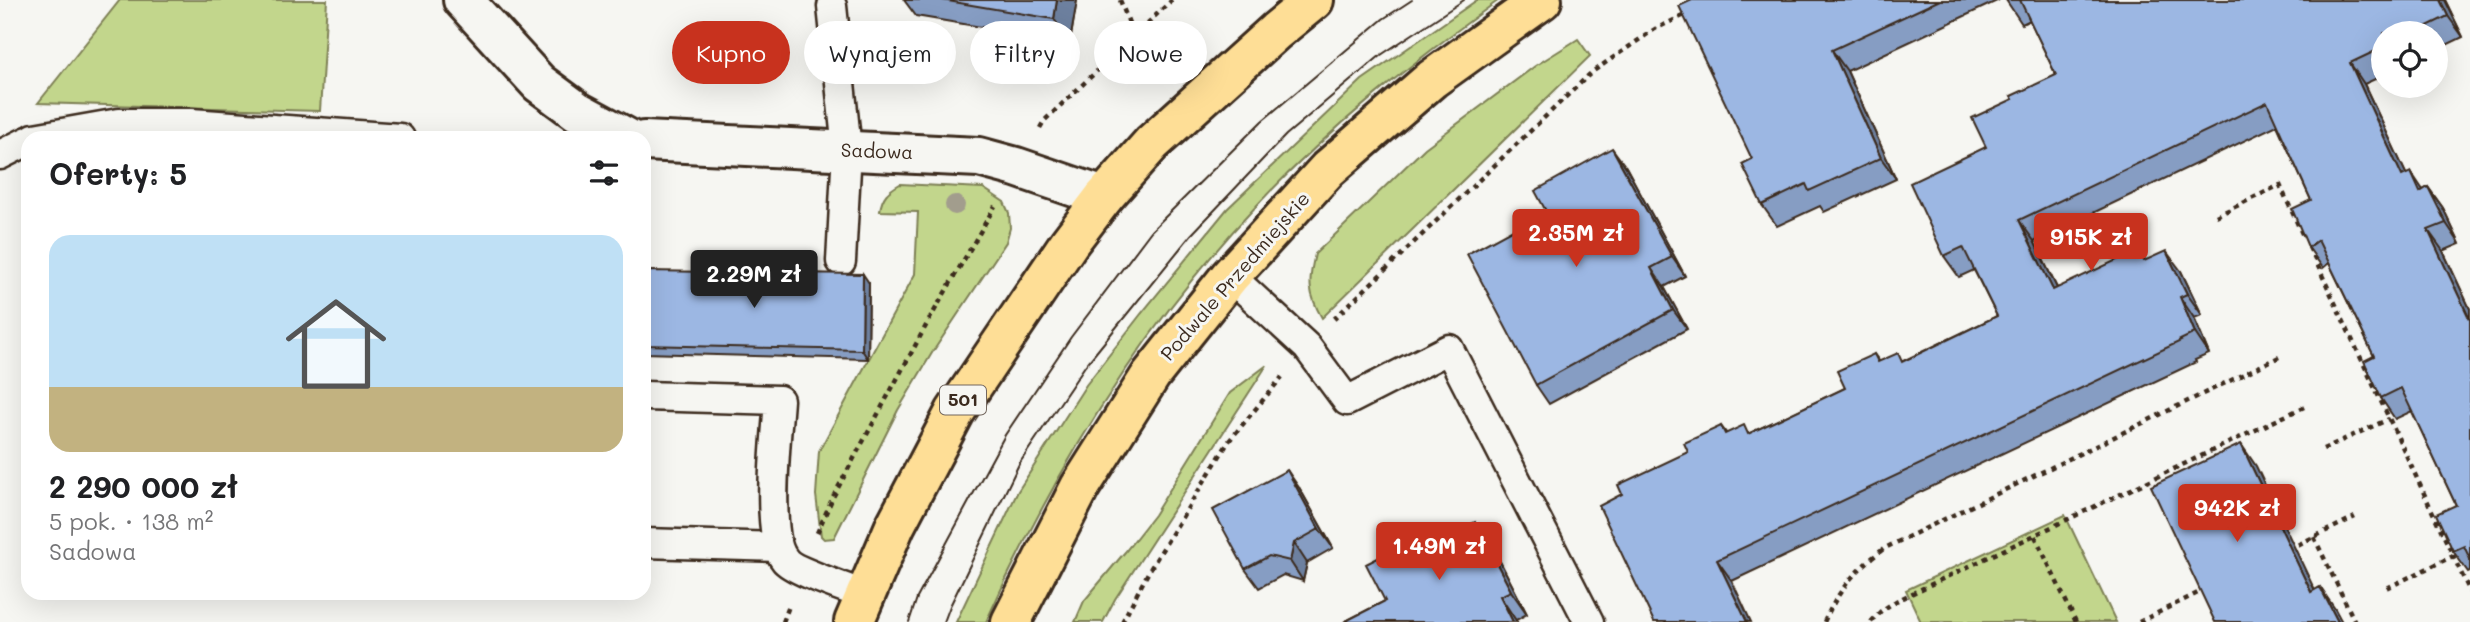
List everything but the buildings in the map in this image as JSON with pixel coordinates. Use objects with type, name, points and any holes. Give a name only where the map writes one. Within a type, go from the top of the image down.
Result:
[{"type":"main road","name":"501","points":[[859,608],[895,526],[955,412],[1013,324],[1104,197],[1152,143],[1314,0]]},
{"type":"main road","name":"Podwale Przedmiejskie","points":[[1011,622],[1080,487],[1136,397],[1230,276],[1328,169],[1432,79],[1542,0]]},
{"type":"street","points":[[463,0],[539,83],[577,111],[614,131]]},
{"type":"street","name":"Sadowa","points":[[651,141],[979,157],[1104,197]]},
{"type":"lane","points":[[832,6],[847,150],[841,261]]},
{"type":"lane","points":[[74,131],[120,123],[167,123],[291,131]]},
{"type":"lane","points":[[0,155],[21,144]]},
{"type":"lane","points":[[1230,276],[1307,347],[1347,401],[1449,349],[1589,622]]},
{"type":"lane","points":[[651,396],[779,400],[773,506],[777,547],[786,563],[802,569],[859,608]]},
{"type":"lane","points":[[651,542],[777,547]]},
{"type":"path","points":[[1120,0],[1128,21]]},
{"type":"path","points":[[1150,21],[1172,0]]},
{"type":"path","points":[[1122,622],[1149,571],[1229,441],[1326,326],[1592,72],[1655,29],[1692,12]]},
{"type":"path","points":[[783,622],[833,497],[1016,167],[1044,121],[1094,74]]},
{"type":"path","points":[[2216,216],[2280,186],[2470,592]]},
{"type":"path","points":[[1824,622],[1836,597],[1859,567],[1885,548],[2281,356]]},
{"type":"path","points":[[1871,622],[1896,601],[2304,407]]},
{"type":"path","points":[[2323,449],[2389,419]]},
{"type":"path","points":[[2280,554],[2355,517]]},
{"type":"path","points":[[2035,536],[2076,622]]},
{"type":"path","points":[[2314,537],[2355,622]]},
{"type":"path","points":[[2387,588],[2453,556]]},
{"type":"path","points":[[2139,622],[2210,587]]},
{"type":"green space","points":[[120,0],[327,0],[320,111],[38,103]]},
{"type":"green space","points":[[1477,0],[1499,0],[1405,71],[1345,121],[1287,174],[1218,249],[1178,298],[1105,400],[1042,509],[986,622],[956,622],[1018,491],[1086,385],[1227,209],[1362,80]]},
{"type":"green space","points":[[1578,39],[1590,56],[1322,318],[1314,302],[1311,287],[1315,254],[1425,148],[1535,66]]},
{"type":"green space","points":[[900,184],[983,188],[1004,202],[1009,213],[1010,228],[1006,242],[932,353],[898,410],[834,538],[824,539],[821,536],[816,495],[819,451],[915,274],[918,212],[880,211],[886,194]]},
{"type":"green space","points":[[1267,365],[1115,599],[1103,622],[1075,622],[1084,601],[1154,515],[1230,393]]},
{"type":"green space","points":[[2065,515],[2116,622],[1921,622],[1906,590]]},
{"type":"tram line","points":[[909,622],[917,598],[1005,435],[1071,337],[1151,231],[1262,121],[1383,19],[1412,0]]},
{"type":"tram line","points":[[944,622],[1019,464],[1085,366],[1191,235],[1286,135],[1381,55],[1464,0]]}]
